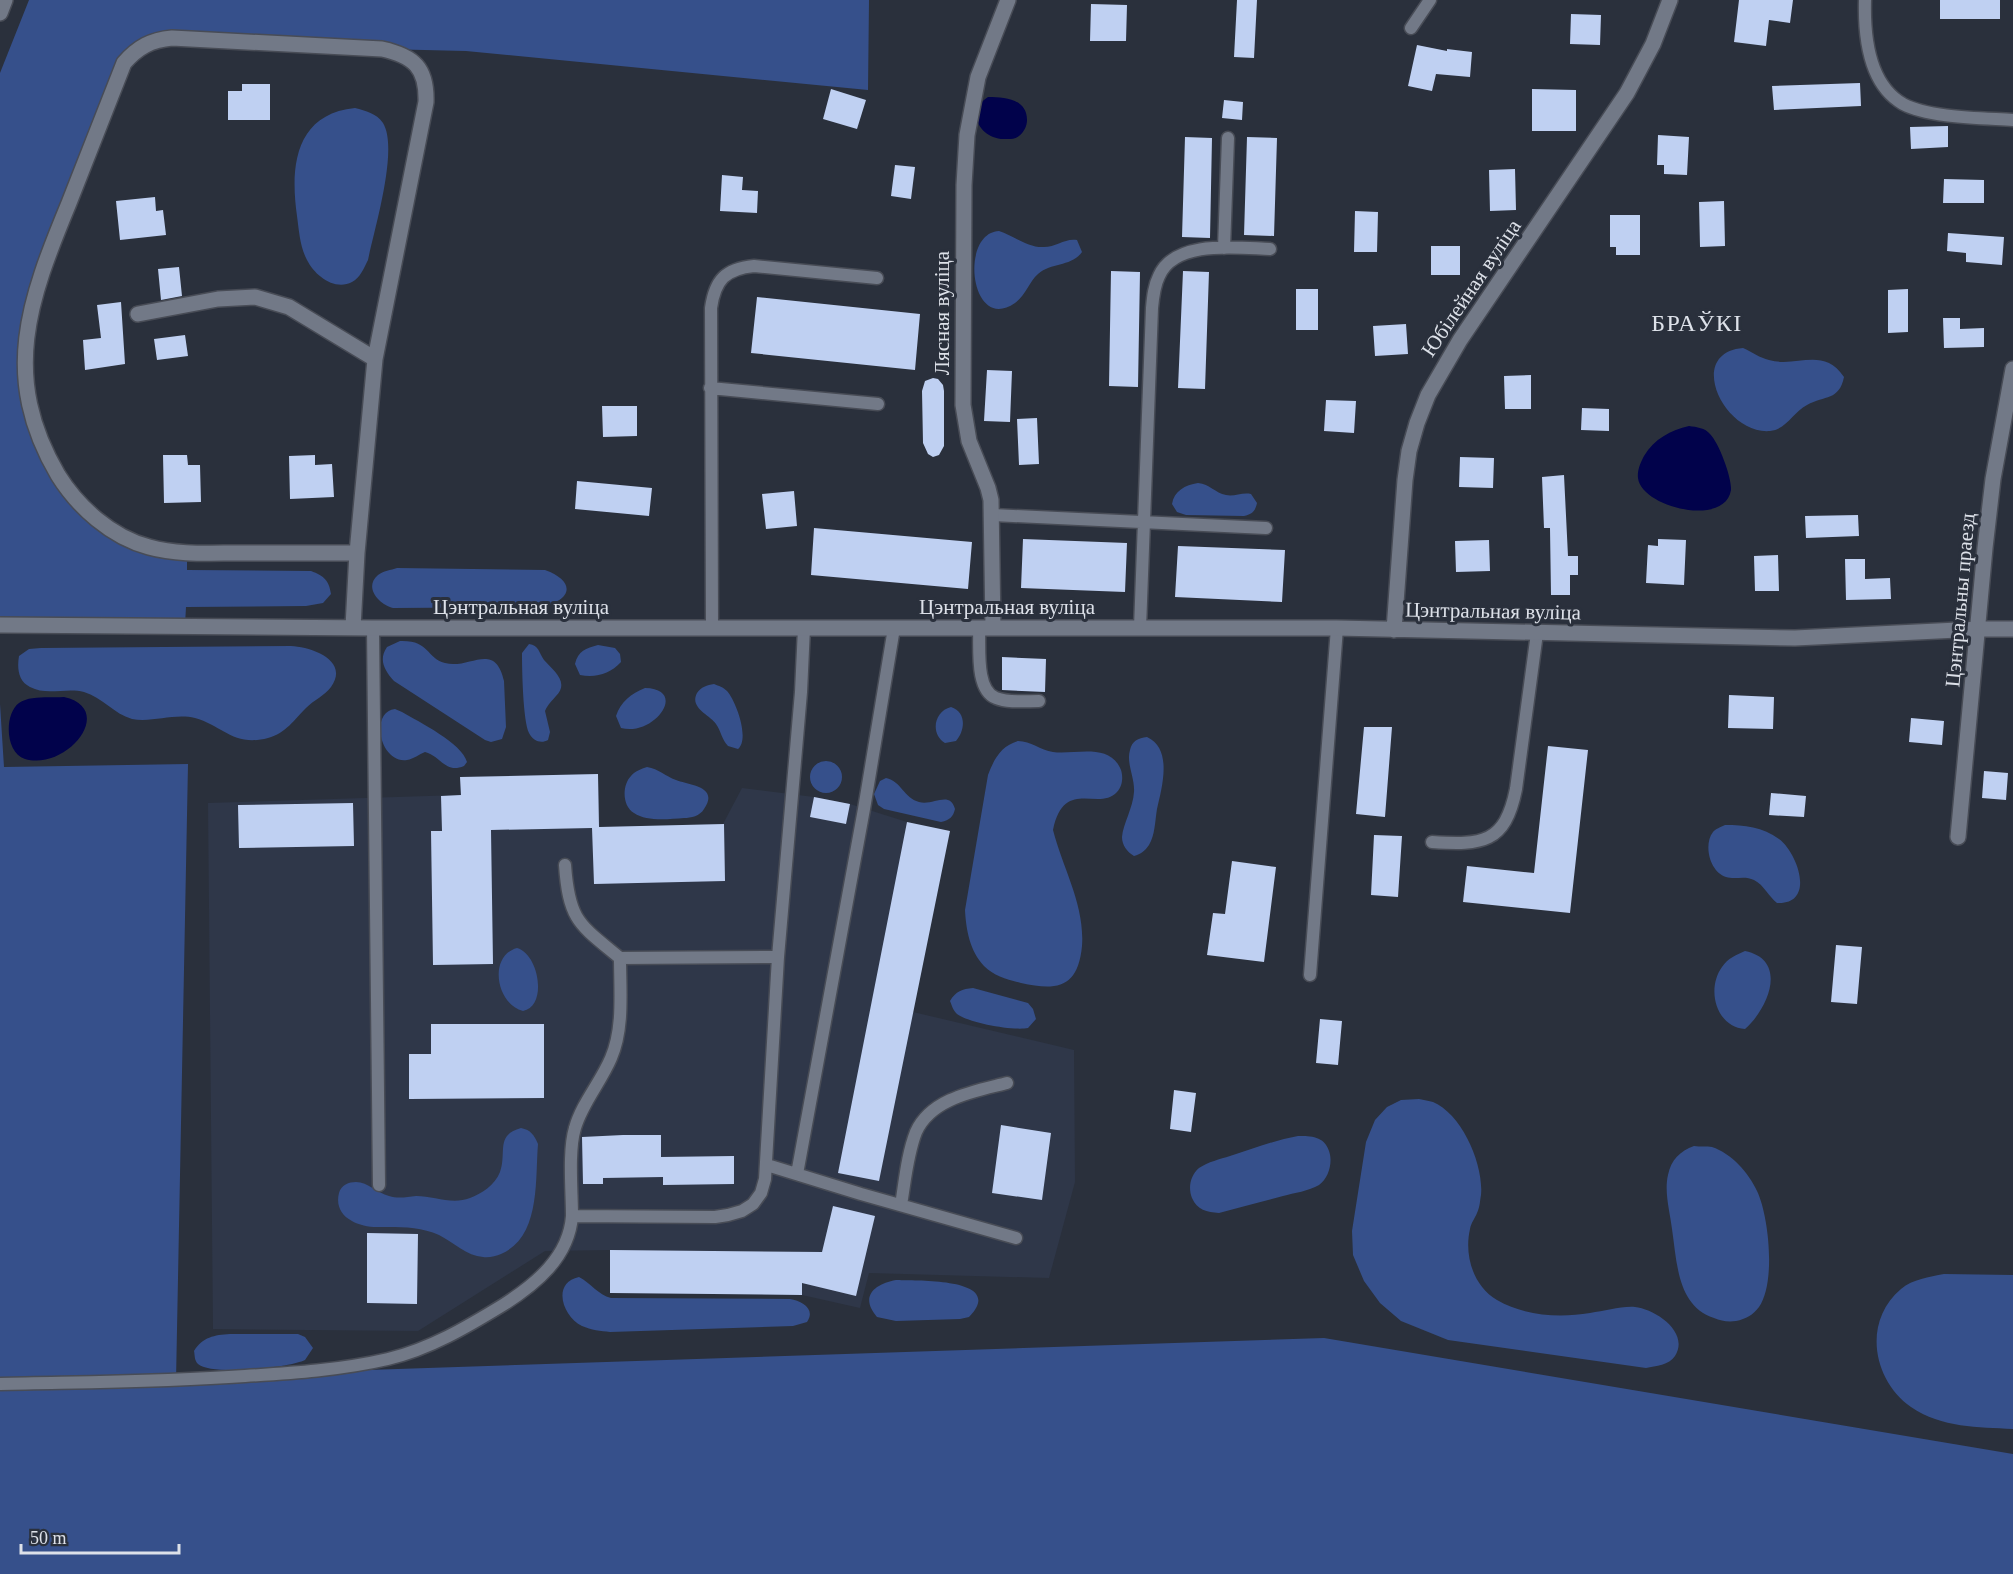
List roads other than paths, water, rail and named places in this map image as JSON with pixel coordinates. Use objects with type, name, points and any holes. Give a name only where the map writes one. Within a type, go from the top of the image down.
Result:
[{"type":"street","points":[[0,13],[5,0]]},
{"type":"street","name":"Лясная вуліца","points":[[986,628],[993,514],[988,488],[969,441],[963,405],[964,185],[967,135],[976,87],[1008,0]]},
{"type":"street","name":"Юбілейная вуліца","points":[[1394,630],[1406,471],[1417,423],[1428,395],[1460,340],[1627,93],[1653,44],[1670,0]]},
{"type":"street","points":[[353,627],[357,553],[375,359],[426,102],[424,77],[418,65],[407,57],[382,49],[172,38],[155,41],[139,48],[124,63],[51,245],[32,302],[26,328],[24,379],[33,423],[63,483],[92,515],[117,533],[146,547],[188,553],[357,553]]},
{"type":"street","points":[[138,315],[218,299],[255,297],[289,307],[375,359]]},
{"type":"street","name":"Цэнтральны праезд","points":[[1958,837],[1993,479],[2013,369]]},
{"type":"street","name":"Цэнтральная вуліца","points":[[0,625],[1337,628],[1795,638],[2013,629]]},
{"type":"lane","points":[[1412,28],[1430,0]]},
{"type":"lane","points":[[1865,0],[1866,37],[1870,59],[1878,77],[1889,92],[1903,104],[1936,113],[2013,120]]},
{"type":"lane","points":[[1224,248],[1228,138]]},
{"type":"lane","points":[[1140,628],[1154,290],[1159,274],[1168,263],[1197,249],[1270,249]]},
{"type":"lane","points":[[712,628],[710,388],[713,295],[718,283],[727,273],[740,267],[754,266],[877,278]]},
{"type":"lane","points":[[710,388],[878,404]]},
{"type":"lane","points":[[993,514],[1266,528]]},
{"type":"lane","points":[[373,627],[379,1185]]},
{"type":"lane","points":[[572,1216],[715,1217],[728,1215],[753,1204],[763,1186],[767,1164],[778,957],[801,692],[804,628]]},
{"type":"lane","points":[[797,1174],[864,809],[894,628]]},
{"type":"lane","points":[[986,628],[981,678],[986,691],[995,698],[1039,701]]},
{"type":"lane","points":[[1310,975],[1337,628]]},
{"type":"lane","points":[[1432,842],[1476,843],[1493,834],[1507,820],[1513,806],[1516,789],[1537,633]]},
{"type":"lane","points":[[565,865],[567,892],[571,908],[578,921],[620,958],[778,957]]},
{"type":"lane","points":[[0,1384],[186,1380],[308,1372],[390,1359],[447,1336],[488,1314],[530,1286],[562,1251],[571,1228],[574,1129],[611,1058],[617,1041],[620,1020],[620,958]]},
{"type":"lane","points":[[901,1205],[912,1144],[917,1130],[927,1117],[954,1099],[1007,1083]]},
{"type":"lane","points":[[767,1164],[1016,1238]]},
{"type":"district","name":"БРАЎКІ","points":[[1697,323]]}]
